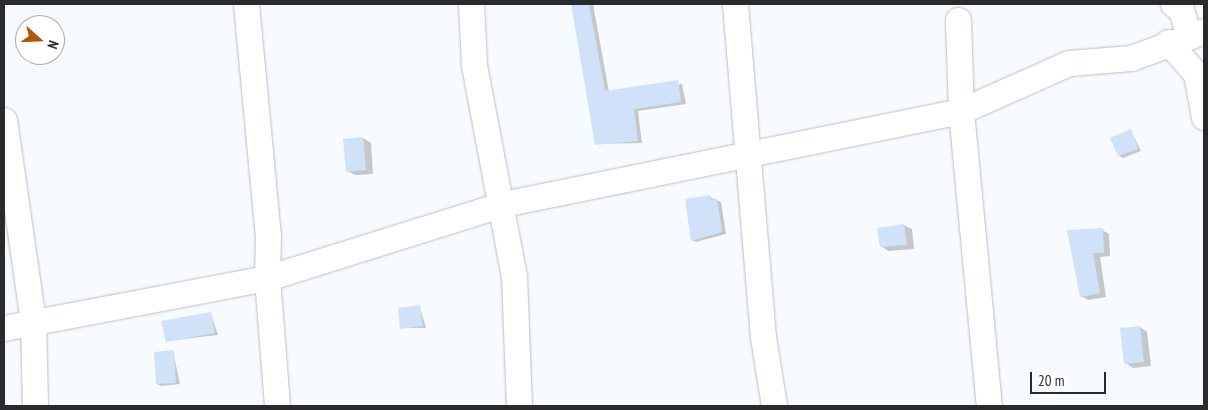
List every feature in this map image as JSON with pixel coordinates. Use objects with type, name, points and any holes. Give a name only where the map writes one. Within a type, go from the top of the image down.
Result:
[{"type":"street","points":[[246,4],[268,236],[267,278],[277,406]]},
{"type":"street","points":[[471,4],[474,65],[503,204],[514,276],[519,406]]},
{"type":"street","points":[[735,4],[746,152],[774,406]]},
{"type":"street","points":[[1173,4],[1181,10],[1204,117]]},
{"type":"street","points":[[958,20],[961,111],[989,406]]},
{"type":"street","points":[[4,328],[267,278],[503,204],[746,152],[961,111],[1069,63],[1131,58],[1187,36]]},
{"type":"street","points":[[4,120],[33,322],[35,406]]},
{"type":"building","points":[[571,4],[589,4],[605,91],[678,80],[681,102],[634,109],[638,141],[595,145]]},
{"type":"building","points":[[1131,129],[1138,149],[1118,156],[1110,138]]},
{"type":"building","points":[[363,137],[366,170],[346,172],[343,139]]},
{"type":"building","points":[[710,195],[711,200],[717,199],[722,232],[691,241],[685,199]]},
{"type":"building","points":[[904,224],[907,245],[880,247],[877,228]]},
{"type":"building","points":[[1103,228],[1104,253],[1093,253],[1100,293],[1080,297],[1067,230]]},
{"type":"building","points":[[420,305],[423,326],[400,329],[398,308]]},
{"type":"building","points":[[211,312],[215,333],[166,342],[161,321]]},
{"type":"building","points":[[1140,326],[1144,362],[1124,364],[1120,328]]},
{"type":"building","points":[[174,350],[176,383],[156,384],[154,352]]}]
